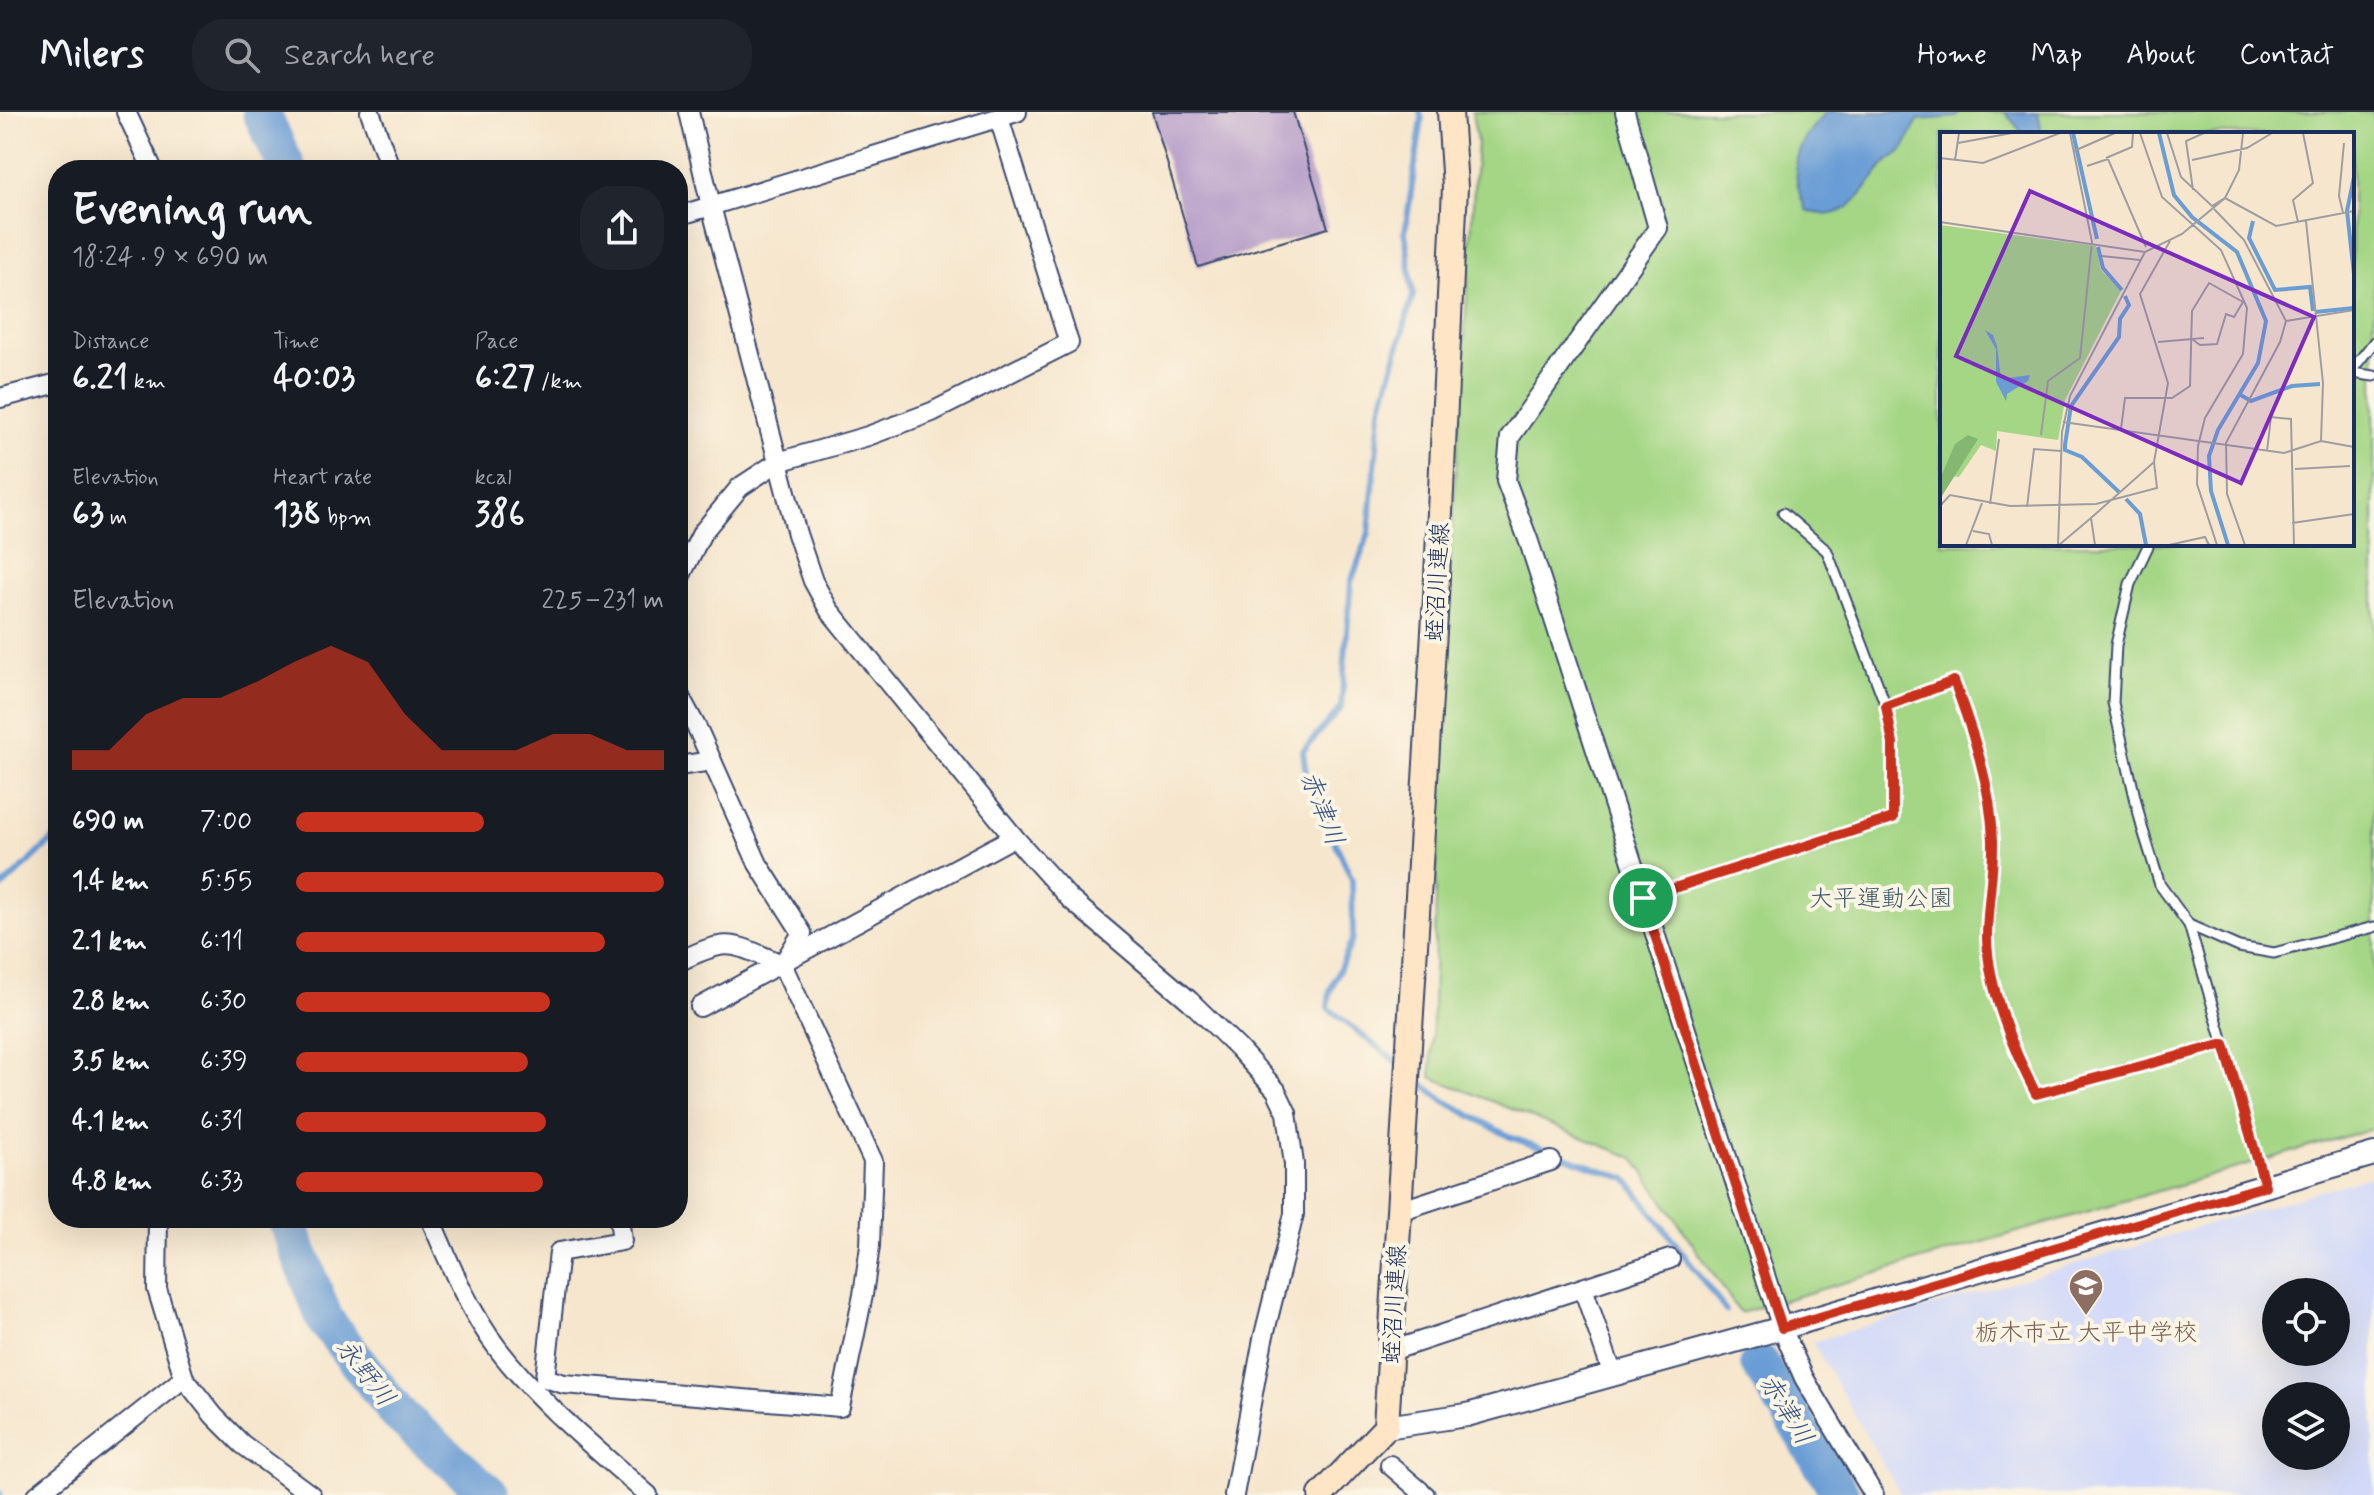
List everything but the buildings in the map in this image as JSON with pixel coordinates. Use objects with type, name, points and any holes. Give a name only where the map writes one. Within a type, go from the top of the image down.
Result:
[{"type":"main road","name":"蛭沼川連線","points":[[1386,1427],[1436,598],[1455,187],[1450,112]]},
{"type":"main road","points":[[1321,1495],[1386,1427]]},
{"type":"street","points":[[126,112],[148,160]]},
{"type":"street","points":[[370,112],[387,160]]},
{"type":"street","points":[[689,112],[778,462],[813,581],[829,610],[1014,837],[1070,899],[1190,1001],[1238,1048],[1276,1090],[1287,1113],[1294,1164],[1294,1214],[1263,1339],[1234,1495]]},
{"type":"street","points":[[688,213],[1017,112]]},
{"type":"street","points":[[1625,112],[1658,228],[1510,437],[1506,481],[1529,542],[1782,1328],[1804,1378],[1874,1495]]},
{"type":"street","points":[[688,561],[702,533],[740,487],[778,462],[868,436],[932,412],[1069,343],[999,118]]},
{"type":"street","points":[[0,398],[48,386]]},
{"type":"street","points":[[688,713],[758,864],[802,933],[782,964]]},
{"type":"street","points":[[688,765],[712,761]]},
{"type":"street","points":[[700,1007],[1014,837]]},
{"type":"street","points":[[620,1228],[622,1241],[559,1252],[545,1378],[564,1384],[840,1407],[867,1271],[873,1161],[782,964],[729,943],[708,947],[688,957]]},
{"type":"street","points":[[1386,1427],[1467,1415],[1613,1375],[2374,1154]]},
{"type":"street","points":[[1399,1211],[1551,1161]]},
{"type":"street","points":[[158,1228],[157,1289],[184,1378],[214,1416],[242,1444],[311,1495]]},
{"type":"street","points":[[435,1228],[468,1300],[498,1349],[553,1409],[648,1495]]},
{"type":"street","points":[[1391,1351],[1670,1259]]},
{"type":"street","points":[[1583,1288],[1613,1375]]},
{"type":"street","points":[[37,1495],[184,1378]]},
{"type":"street","points":[[1390,1465],[1425,1495]]},
{"type":"lane","points":[[2354,369],[2374,342]]},
{"type":"lane","points":[[2354,372],[2374,376]]},
{"type":"lane","points":[[1643,898],[1893,818],[1893,744],[1886,706],[1827,551],[1783,513]]},
{"type":"lane","points":[[2148,546],[2130,584],[2116,645],[2113,703],[2142,827],[2160,885],[2189,925],[2265,1186]]},
{"type":"lane","points":[[1886,706],[1954,681],[1987,784],[1993,840],[1987,939],[1995,984],[2020,1063],[2036,1094],[2224,1044]]},
{"type":"lane","points":[[2189,925],[2239,947],[2274,953],[2374,927]]},
{"type":"shaded area","name":"栃木市立 大平中学校","points":[[2374,1175],[2374,1495],[1901,1495],[1812,1342]]},
{"type":"green space","name":"大平運動公園","points":[[1472,112],[2374,112],[2374,1128],[1740,1313],[1634,1158],[1431,1077],[1442,687],[1477,142]]},
{"type":"water","points":[[1827,112],[1960,112],[1956,117],[1918,120],[1904,148],[1885,164],[1853,203],[1833,214],[1821,214],[1806,210],[1796,169],[1801,146]]},
{"type":"water","points":[[2005,112],[2038,112],[2042,132],[2021,132]]},
{"type":"waterway","name":"永野川","points":[[261,112],[283,160]]},
{"type":"waterway","name":"赤津川","points":[[1401,1066],[1328,1008],[1330,991],[1353,938],[1352,879],[1307,781],[1303,751],[1341,708],[1351,582],[1369,533],[1380,412],[1413,295],[1405,232],[1422,119],[1420,112]]},
{"type":"waterway","points":[[0,889],[48,844]]},
{"type":"waterway","name":"赤津川","points":[[1413,1076],[1443,1100],[1510,1137],[1627,1179],[1726,1311]]},
{"type":"waterway","name":"永野川","points":[[290,1228],[325,1320],[398,1414],[491,1495]]},
{"type":"waterway","name":"赤津川","points":[[1759,1363],[1841,1495]]},
{"type":"place","name":"栃木市立 大平中学校","points":[[2086,1317]]},
{"type":"route","points":[[1954,681],[1987,784],[1993,840],[1987,939],[1995,984],[2020,1063],[2036,1094],[2224,1044],[2265,1186],[1782,1328],[1643,898],[1893,818],[1893,744],[1886,706],[1954,681]]}]
